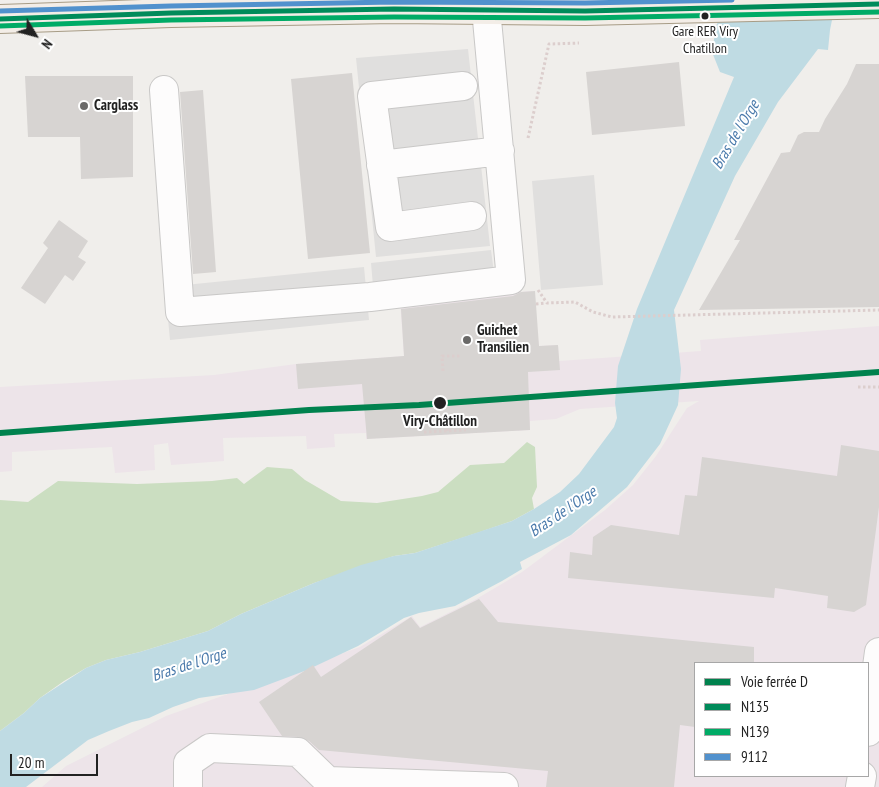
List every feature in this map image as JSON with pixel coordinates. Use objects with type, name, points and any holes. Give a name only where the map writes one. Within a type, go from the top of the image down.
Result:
[{"type":"main road","points":[[0,19],[172,13],[401,9],[486,5],[585,11],[872,4]]},
{"type":"street","points":[[164,90],[180,312],[370,297],[511,280],[486,5]]},
{"type":"street","points":[[463,86],[372,96],[390,227],[472,216]]},
{"type":"street","points":[[381,165],[500,151]]},
{"type":"street","points":[[869,725],[879,652]]},
{"type":"street","points":[[188,787],[188,763],[210,748],[298,752],[328,781],[504,787]]},
{"type":"path","points":[[528,138],[549,44],[579,43]]},
{"type":"path","points":[[511,280],[536,287],[547,303]]},
{"type":"path","points":[[536,304],[575,302],[593,312],[612,317],[697,315],[710,312],[879,310]]},
{"type":"path","points":[[443,371],[442,356],[460,356]]},
{"type":"path","points":[[858,387],[879,387]]},
{"type":"path","points":[[446,419],[447,431]]},
{"type":"path","points":[[424,432],[466,430]]},
{"type":"shaded area","points":[[468,49],[490,246],[376,257],[356,58]]},
{"type":"shaded area","points":[[594,175],[603,285],[541,290],[532,181]]},
{"type":"shaded area","points":[[491,250],[494,273],[373,286],[371,263]]},
{"type":"shaded area","points":[[364,267],[369,320],[170,340],[165,287]]},
{"type":"shaded area","points":[[532,291],[539,346],[558,345],[559,361],[701,351],[700,340],[879,326],[879,787],[42,787],[66,766],[166,716],[360,647],[412,616],[420,627],[478,598],[522,572],[605,510],[633,485],[656,456],[687,408],[699,401],[580,409],[556,419],[530,421],[530,430],[366,439],[366,433],[334,434],[335,447],[307,449],[306,436],[223,438],[224,461],[171,465],[168,443],[154,445],[155,470],[115,473],[112,447],[12,452],[12,471],[0,472],[0,387],[214,375],[296,364],[404,356],[400,301]]},
{"type":"green space","points":[[527,442],[535,447],[537,487],[532,498],[534,509],[512,521],[477,533],[415,553],[394,556],[314,583],[241,614],[208,631],[140,652],[106,660],[86,668],[40,698],[0,731],[0,500],[28,502],[58,481],[137,484],[237,478],[244,484],[267,467],[292,469],[305,480],[341,501],[377,503],[438,492],[470,465],[504,463]]},
{"type":"water","name":"Bras de l'Orge","points":[[725,0],[836,0],[828,50],[818,49],[778,102],[735,176],[674,310],[681,369],[678,405],[660,444],[627,487],[571,535],[520,562],[522,569],[455,606],[404,618],[358,646],[307,670],[254,690],[199,698],[149,718],[109,731],[88,740],[26,787],[0,787],[0,731],[40,698],[86,668],[106,660],[140,652],[208,631],[241,614],[361,565],[394,556],[415,553],[512,521],[560,492],[579,474],[614,427],[617,418],[615,403],[618,366],[637,309],[734,77],[720,72],[712,52],[716,27]]},
{"type":"building","points":[[679,62],[685,126],[592,135],[586,72]]},
{"type":"building","points":[[856,64],[879,64],[879,307],[699,310],[740,240],[734,240],[781,153],[790,152],[798,135],[804,132],[819,132],[847,84]]},
{"type":"building","points":[[352,73],[370,253],[308,259],[291,79]]},
{"type":"building","points":[[25,76],[133,76],[133,177],[81,179],[80,137],[28,137]]},
{"type":"building","points":[[203,90],[216,272],[193,274],[180,92]]},
{"type":"building","points":[[59,220],[88,241],[78,257],[86,262],[73,281],[65,275],[45,304],[21,288],[48,248],[43,243]]},
{"type":"building","points":[[535,291],[539,346],[558,345],[560,370],[528,372],[530,430],[367,439],[362,384],[298,389],[296,364],[404,356],[401,309],[513,296],[521,292]]},
{"type":"building","points":[[841,445],[879,451],[879,507],[866,605],[854,612],[827,608],[828,596],[775,588],[774,598],[568,578],[570,552],[592,555],[593,537],[611,525],[679,535],[685,495],[697,496],[702,457],[837,476]]},
{"type":"building","points":[[479,599],[498,622],[754,647],[754,662],[694,662],[694,727],[680,725],[674,787],[546,787],[548,771],[319,750],[309,741],[299,737],[282,736],[259,702],[313,665],[321,677],[411,617],[420,628]]},
{"type":"rail line","name":"D","points":[[0,433],[309,410],[419,405],[879,372]]},
{"type":"transit line","name":"9112","points":[[0,11],[394,2],[585,3],[732,0]]},
{"type":"transit line","name":"N135","points":[[0,19],[171,13],[394,9],[585,11],[879,4]]},
{"type":"transit line","name":"N139","points":[[0,26],[171,20],[394,17],[585,18],[879,12]]},
{"type":"place","name":"Gare RER Viry Chatillon","points":[[705,16]]},
{"type":"place","name":"Carglass","points":[[84,106]]},
{"type":"place","name":"Guichet Transilien","points":[[467,340]]},
{"type":"place","name":"Viry-Châtillon","points":[[440,403]]}]
